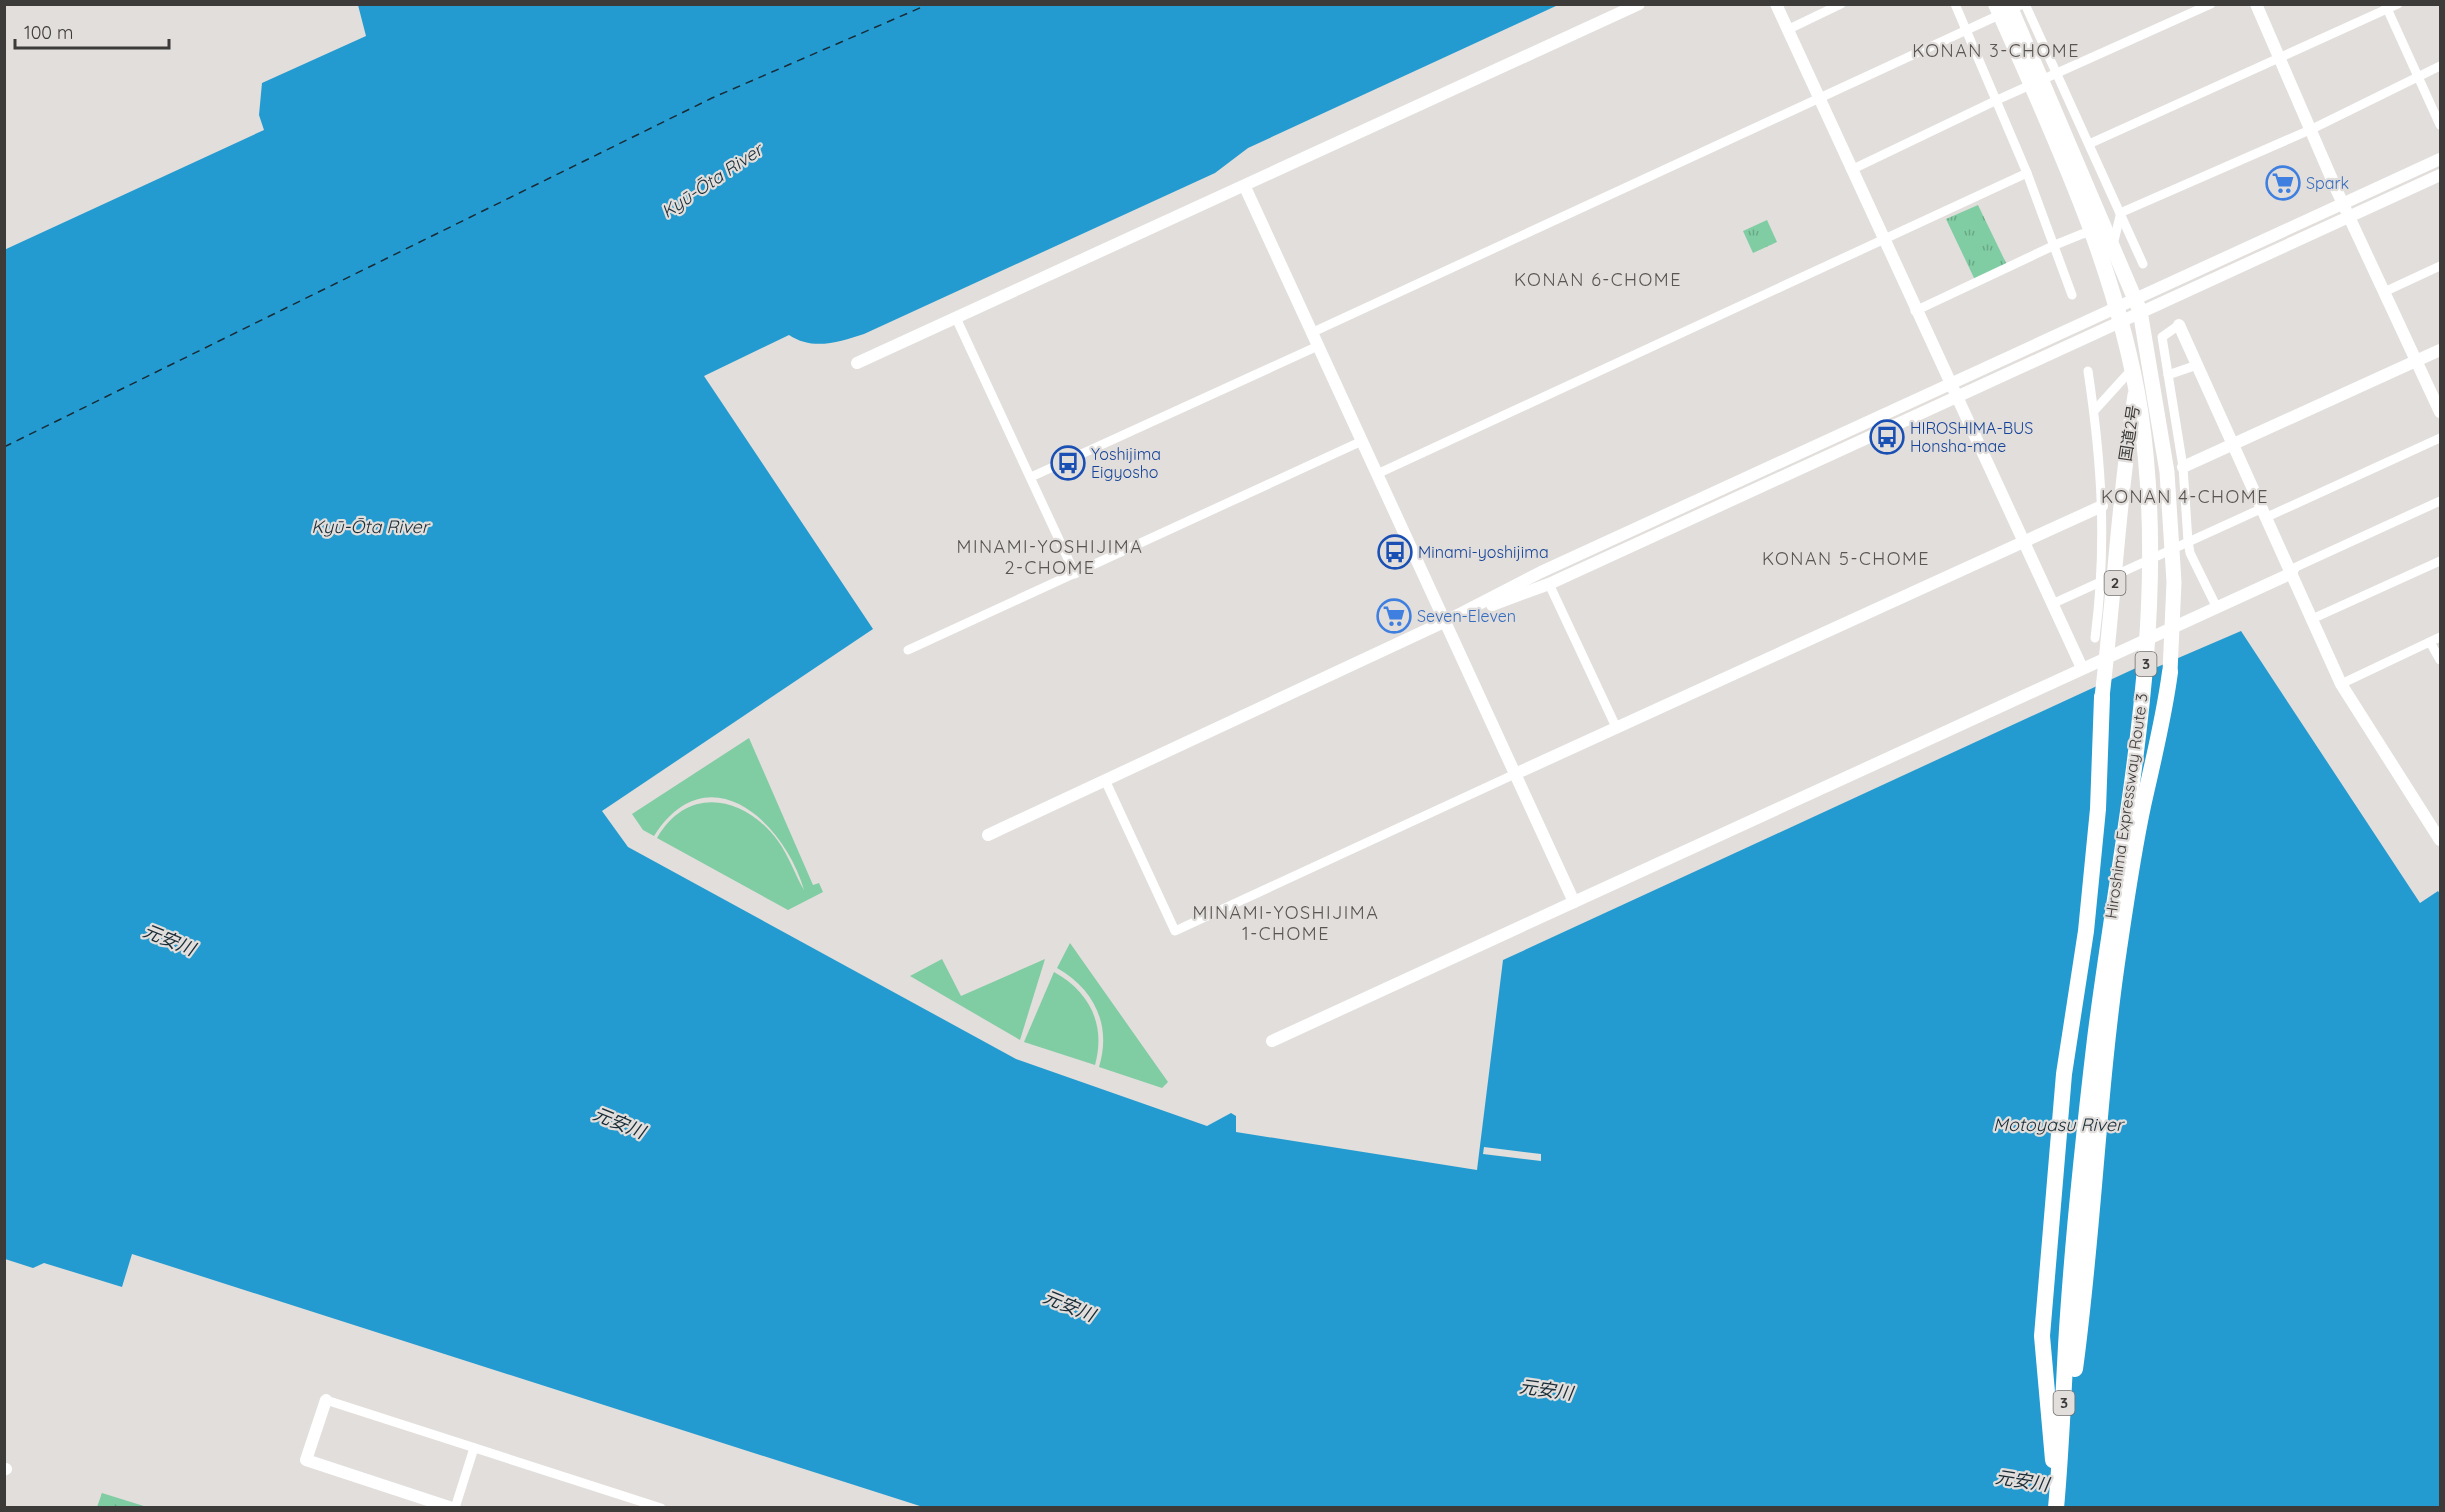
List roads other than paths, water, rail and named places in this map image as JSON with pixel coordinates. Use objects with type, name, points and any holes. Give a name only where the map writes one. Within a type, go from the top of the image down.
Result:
[{"type":"highway","name":"Hiroshima Expressway Route 3","points":[[1996,4],[2070,174],[2099,250],[2122,326],[2139,409],[2147,474],[2150,596],[2146,655],[2095,1043],[2078,1200],[2057,1461],[2047,1508]]},
{"type":"highway","name":"国道2号","points":[[2009,4],[2137,305],[2143,356],[2167,472],[2174,582],[2170,672]]},
{"type":"highway","name":"国道2号","points":[[2102,697],[2113,604],[2124,469],[2143,356]]},
{"type":"highway","points":[[2057,1461],[2083,1313],[2097,1130],[2119,951],[2143,808],[2163,721],[2170,672]]},
{"type":"highway","points":[[2058,1508],[2057,1461],[2042,1324],[2064,1074],[2086,931],[2098,808],[2102,697]]},
{"type":"street","points":[[857,363],[1640,4]]},
{"type":"street","points":[[1776,4],[2082,668]]},
{"type":"street","points":[[1787,30],[1841,4]]},
{"type":"street","points":[[1955,4],[2027,173],[2072,295]]},
{"type":"street","points":[[1311,333],[2024,4],[2143,264]]},
{"type":"street","points":[[1851,170],[1997,100],[2211,4]]},
{"type":"street","points":[[2256,4],[2349,218],[2440,412]]},
{"type":"street","points":[[2089,144],[2386,7],[2398,4]]},
{"type":"street","points":[[2386,7],[2440,125]]},
{"type":"street","points":[[2120,213],[2312,129],[2440,66]]},
{"type":"street","points":[[1446,621],[1548,584],[1956,397],[2137,305],[2440,159]]},
{"type":"street","points":[[1377,474],[2027,173]]},
{"type":"street","points":[[988,834],[1446,621],[1541,572],[1950,384],[2349,218],[2440,175]]},
{"type":"street","points":[[1245,187],[1574,902]]},
{"type":"street","points":[[1916,311],[2082,234],[2099,232],[2111,240],[2120,225],[2120,213]]},
{"type":"street","points":[[2384,292],[2440,266]]},
{"type":"street","points":[[956,318],[1075,574]]},
{"type":"street","points":[[2217,608],[2190,553],[2188,541],[2183,467],[2163,337],[2179,325],[2341,684],[2439,834]]},
{"type":"street","points":[[1031,477],[1318,346]]},
{"type":"street","points":[[2183,467],[2440,350]]},
{"type":"street","points":[[2094,411],[2143,356],[2167,363]]},
{"type":"street","points":[[2168,375],[2197,365]]},
{"type":"street","points":[[2088,371],[2102,474],[2102,583],[2096,638]]},
{"type":"street","points":[[2052,604],[2102,583],[2188,541],[2265,512],[2440,438]]},
{"type":"street","points":[[908,650],[1362,441]]},
{"type":"street","points":[[1272,1041],[2217,608],[2292,573],[2296,567],[2440,501]]},
{"type":"street","points":[[1105,780],[1175,931],[2102,506]]},
{"type":"street","points":[[2312,619],[2440,561]]},
{"type":"street","points":[[1548,584],[1617,729]]},
{"type":"street","points":[[2341,684],[2440,638]]},
{"type":"street","points":[[2430,642],[2440,660]]},
{"type":"street","points":[[474,1448],[453,1508],[306,1460],[326,1400],[661,1508]]},
{"type":"water","points":[[358,5],[1558,5],[1248,148],[1215,173],[864,334],[836,342],[817,344],[807,343],[789,335],[704,376],[873,629],[602,811],[628,847],[1016,1059],[1207,1126],[1231,1113],[1236,1116],[1236,1132],[1477,1170],[1503,960],[2136,668],[2141,674],[2241,631],[2420,903],[2438,891],[2440,894],[2440,1507],[923,1507],[132,1254],[122,1287],[44,1263],[33,1268],[5,1259],[4,250],[264,130],[259,115],[262,83],[366,36]]},
{"type":"place","name":"Spark","points":[[2283,183]]},
{"type":"place","name":"HIROSHIMA-BUS Honsha-mae","points":[[1887,437]]},
{"type":"place","name":"Yoshijima Eigyosho","points":[[1068,463]]},
{"type":"place","name":"Minami-yoshijima","points":[[1395,552]]},
{"type":"place","name":"Seven-Eleven","points":[[1394,616]]},
{"type":"district","name":"KONAN 3-CHOME","points":[[1996,51]]},
{"type":"district","name":"KONAN 6-CHOME","points":[[1598,280]]},
{"type":"district","name":"KONAN 4-CHOME","points":[[2185,497]]},
{"type":"district","name":"MINAMI-YOSHIJIMA 2-CHOME","points":[[1050,557]]},
{"type":"district","name":"KONAN 5-CHOME","points":[[1846,559]]},
{"type":"district","name":"MINAMI-YOSHIJIMA 1-CHOME","points":[[1286,923]]},
{"type":"water label","name":"Kyū-Ōta River","points":[[712,181]]},
{"type":"water label","name":"Kyū-Ōta River","points":[[370,527]]},
{"type":"water label","name":"元安川","points":[[169,940]]},
{"type":"water label","name":"元安川","points":[[619,1123]]},
{"type":"water label","name":"Motoyasu River","points":[[2058,1125]]},
{"type":"water label","name":"元安川","points":[[1069,1306]]},
{"type":"water label","name":"元安川","points":[[1546,1390]]},
{"type":"water label","name":"元安川","points":[[2022,1481]]}]
